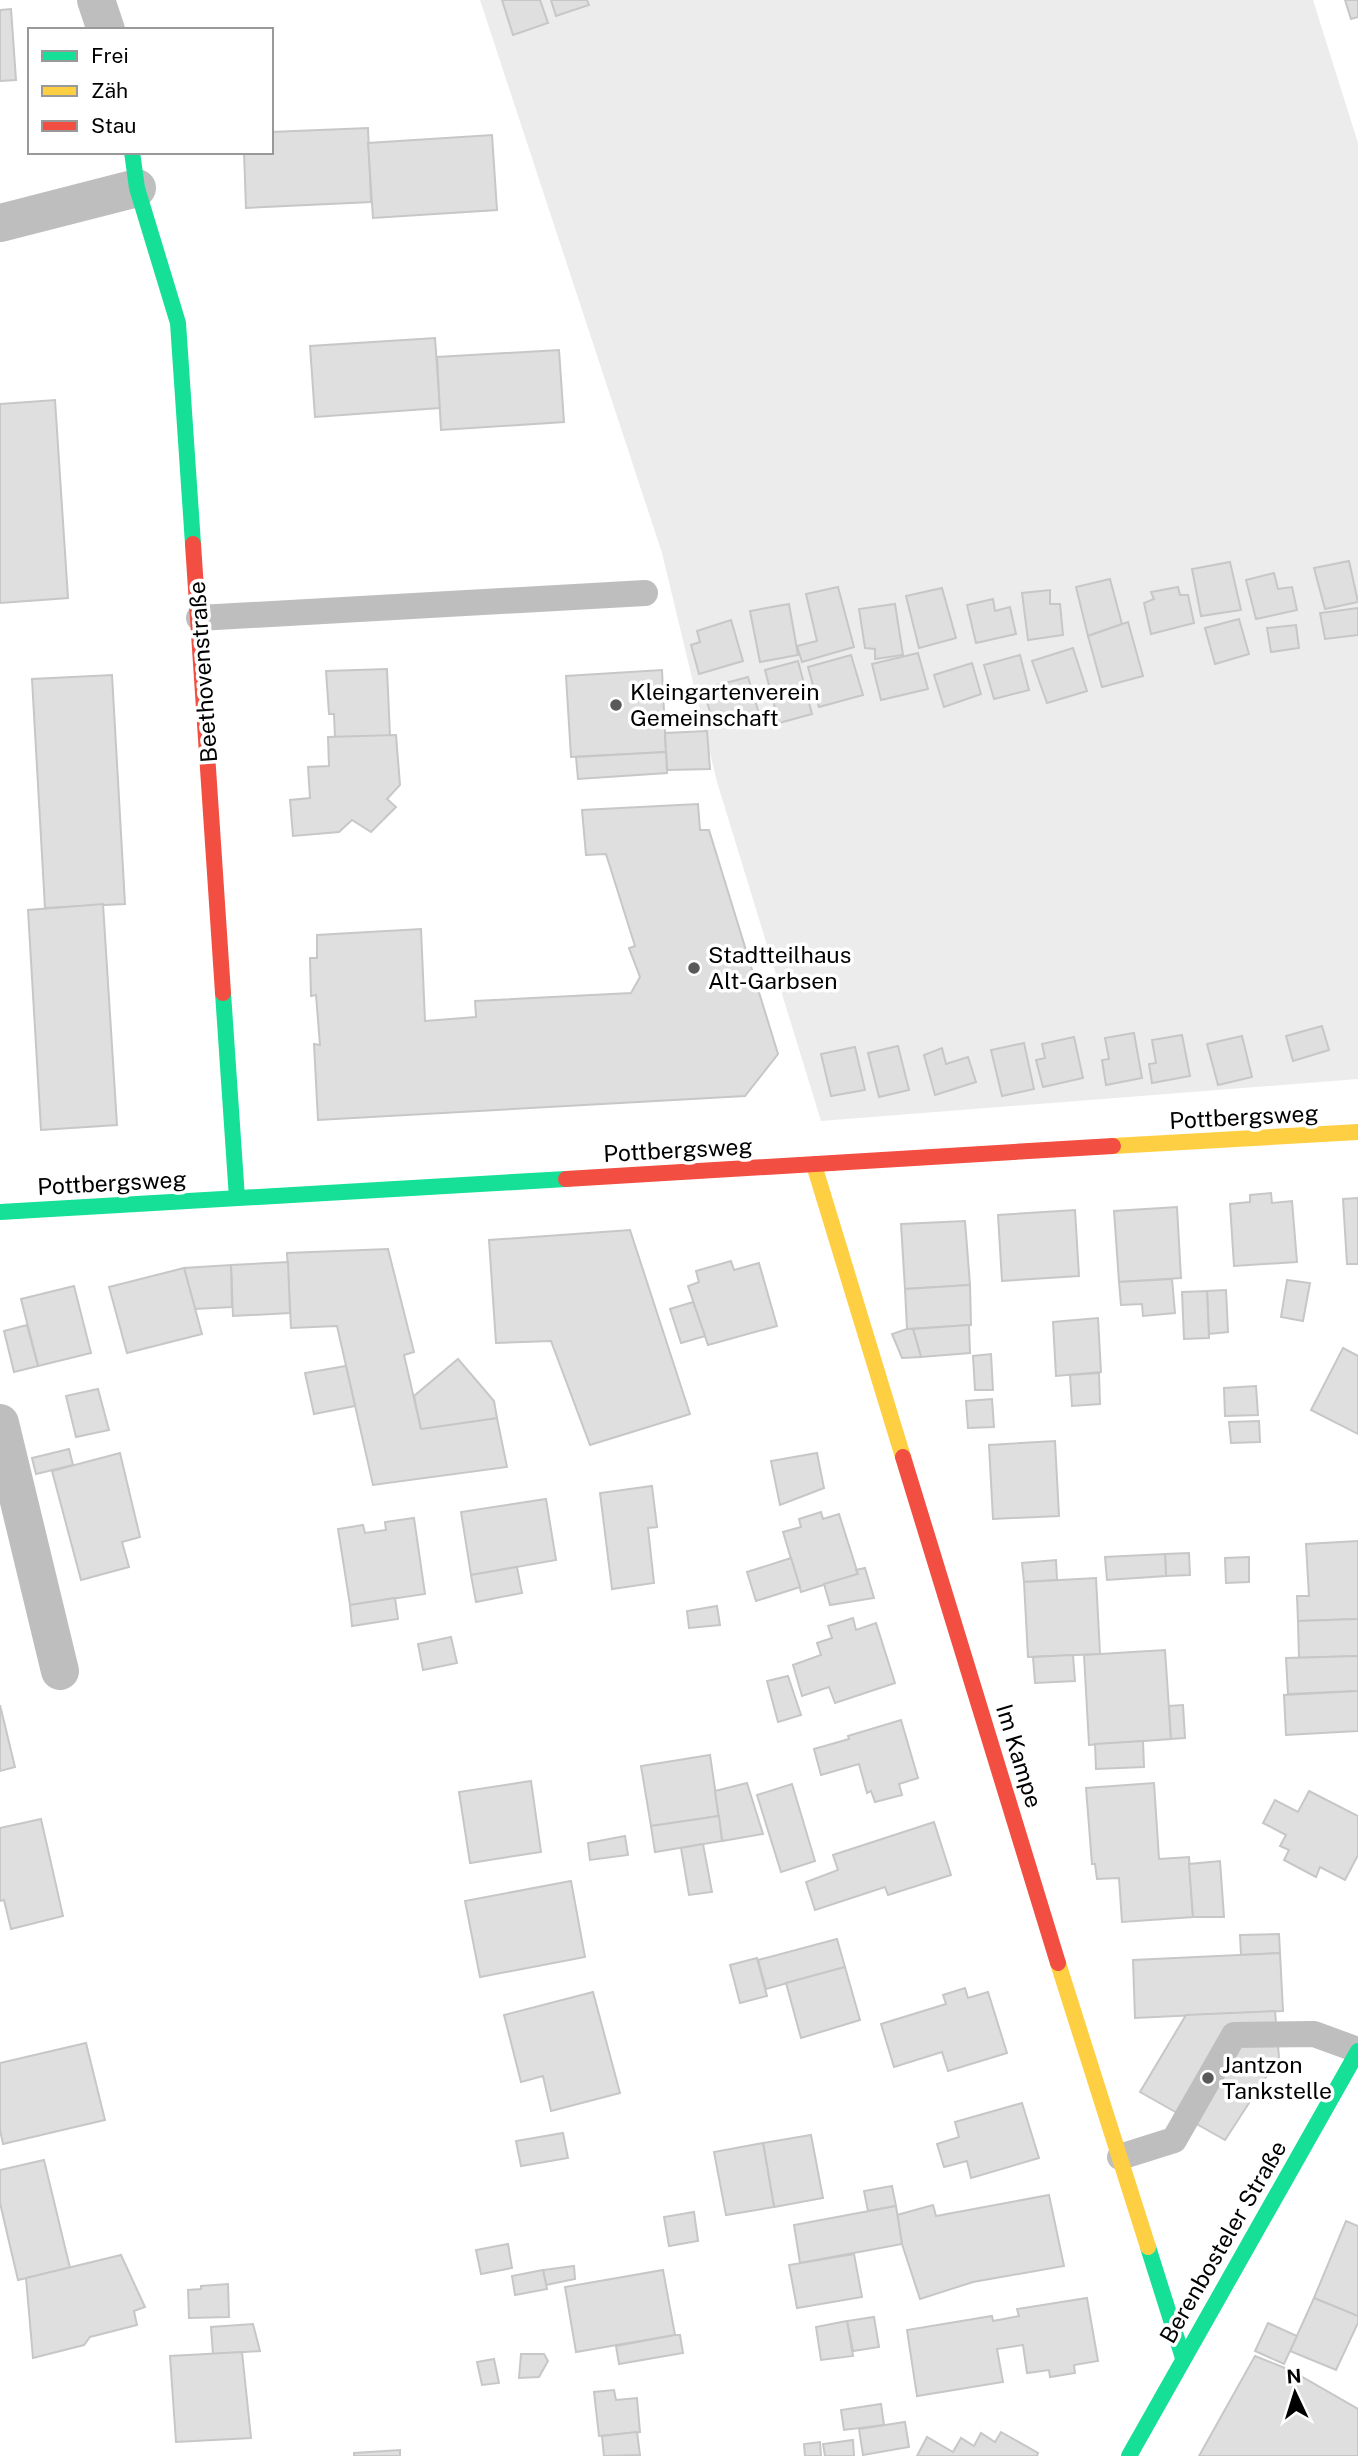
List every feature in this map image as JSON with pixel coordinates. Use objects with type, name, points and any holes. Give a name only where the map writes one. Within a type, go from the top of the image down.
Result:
[{"type":"street","points":[[96,0],[105,28]]},
{"type":"street","points":[[0,223],[135,170]]},
{"type":"street","name":"Beethovenstraße","points":[[135,170],[178,323],[237,1198]]},
{"type":"street","name":"Pottbergsweg","points":[[0,1212],[1358,1132]]},
{"type":"street","name":"Im Kampe","points":[[814,1166],[1032,1879],[1183,2358]]},
{"type":"street","points":[[0,1423],[60,1671]]},
{"type":"street","name":"Berenbosteler Straße","points":[[1129,2456],[1358,2050]]},
{"type":"lane","points":[[199,618],[645,593]]},
{"type":"lane","points":[[1120,2157],[1174,2140],[1234,2035],[1314,2034],[1358,2050]]},
{"type":"shaded area","points":[[480,0],[1313,0],[1358,143],[1358,1079],[821,1121],[717,782],[662,553]]},
{"type":"building","points":[[502,0],[540,0],[548,23],[513,35]]},
{"type":"building","points":[[551,0],[587,0],[589,5],[556,16]]},
{"type":"building","points":[[1345,0],[1358,0],[1358,17],[1351,19]]},
{"type":"building","points":[[11,9],[16,80],[0,81],[0,10]]},
{"type":"building","points":[[368,128],[371,202],[246,208],[244,154],[273,154],[273,132]]},
{"type":"building","points":[[492,135],[497,210],[373,218],[368,143]]},
{"type":"building","points":[[435,338],[440,408],[315,417],[310,346]]},
{"type":"building","points":[[559,350],[564,422],[441,430],[437,357]]},
{"type":"building","points":[[55,400],[68,598],[0,603],[0,404]]},
{"type":"building","points":[[1349,561],[1358,602],[1325,609],[1314,568]]},
{"type":"building","points":[[1230,562],[1241,610],[1201,616],[1192,569]]},
{"type":"building","points":[[1274,573],[1278,589],[1292,587],[1297,610],[1256,619],[1246,580]]},
{"type":"building","points":[[1110,579],[1122,624],[1088,636],[1076,587]]},
{"type":"building","points":[[838,587],[854,647],[802,662],[797,646],[817,641],[806,594]]},
{"type":"building","points":[[1178,587],[1180,595],[1188,595],[1194,623],[1151,634],[1144,603],[1154,599],[1151,592]]},
{"type":"building","points":[[942,588],[956,638],[919,648],[906,596]]},
{"type":"building","points":[[1050,590],[1050,604],[1060,604],[1063,635],[1028,640],[1022,593]]},
{"type":"building","points":[[993,599],[995,611],[1010,607],[1016,634],[976,643],[967,605]]},
{"type":"building","points":[[789,604],[798,655],[760,662],[750,611]]},
{"type":"building","points":[[895,604],[903,655],[875,659],[875,649],[865,648],[859,609]]},
{"type":"building","points":[[1358,608],[1358,635],[1325,639],[1320,613]]},
{"type":"building","points":[[1239,619],[1249,654],[1215,664],[1205,628]]},
{"type":"building","points":[[731,620],[743,661],[699,674],[691,645],[700,642],[697,631]]},
{"type":"building","points":[[1128,622],[1143,676],[1102,687],[1088,636]]},
{"type":"building","points":[[1296,625],[1299,648],[1271,652],[1267,628]]},
{"type":"building","points":[[1073,648],[1087,691],[1047,703],[1032,661]]},
{"type":"building","points":[[918,653],[928,689],[881,700],[872,664]]},
{"type":"building","points":[[851,655],[863,695],[819,707],[808,667]]},
{"type":"building","points":[[1020,655],[1029,690],[994,699],[984,665]]},
{"type":"building","points":[[798,661],[812,714],[779,723],[765,670]]},
{"type":"building","points":[[972,663],[981,694],[944,707],[934,675]]},
{"type":"building","points":[[387,669],[390,736],[335,738],[334,714],[329,714],[326,671]]},
{"type":"building","name":"Kleingartenverein Gemeinschaft","points":[[662,670],[666,752],[571,757],[566,676]]},
{"type":"building","points":[[112,675],[125,904],[45,908],[32,679]]},
{"type":"building","points":[[748,677],[760,717],[726,726],[721,711],[711,715],[703,689]]},
{"type":"building","points":[[707,731],[710,769],[667,770],[665,733]]},
{"type":"building","points":[[396,735],[400,785],[387,799],[396,807],[371,832],[352,820],[339,832],[293,836],[290,800],[310,798],[308,767],[329,766],[328,737]]},
{"type":"building","points":[[666,752],[667,773],[578,779],[576,757]]},
{"type":"building","name":"Stadtteilhaus Alt-Garbsen","points":[[698,804],[700,830],[709,830],[778,1054],[745,1096],[318,1120],[314,1044],[320,1045],[316,995],[311,996],[310,958],[317,958],[317,935],[421,929],[425,1021],[476,1017],[475,1001],[631,993],[640,977],[629,948],[635,946],[606,854],[586,855],[582,810]]},
{"type":"building","points":[[103,904],[117,1125],[41,1130],[28,910]]},
{"type":"building","points":[[1322,1026],[1329,1050],[1293,1061],[1286,1036]]},
{"type":"building","points":[[1134,1033],[1142,1078],[1106,1085],[1102,1060],[1109,1059],[1105,1038]]},
{"type":"building","points":[[1182,1035],[1190,1076],[1152,1083],[1149,1064],[1156,1063],[1152,1040]]},
{"type":"building","points":[[1242,1036],[1252,1077],[1218,1085],[1207,1044]]},
{"type":"building","points":[[1074,1037],[1083,1078],[1043,1087],[1036,1060],[1045,1058],[1042,1044]]},
{"type":"building","points":[[1024,1043],[1034,1089],[1002,1096],[991,1050]]},
{"type":"building","points":[[898,1046],[909,1090],[879,1097],[868,1053]]},
{"type":"building","points":[[855,1047],[865,1090],[831,1096],[821,1054]]},
{"type":"building","points":[[942,1048],[946,1064],[968,1057],[976,1082],[935,1095],[924,1055]]},
{"type":"building","points":[[1271,1193],[1272,1203],[1292,1201],[1297,1262],[1234,1266],[1230,1204],[1250,1202],[1250,1195]]},
{"type":"building","points":[[1358,1198],[1358,1264],[1347,1264],[1343,1199]]},
{"type":"building","points":[[1177,1207],[1181,1278],[1119,1282],[1114,1211]]},
{"type":"building","points":[[1075,1210],[1079,1276],[1002,1281],[998,1215]]},
{"type":"building","points":[[965,1221],[970,1285],[905,1289],[901,1224]]},
{"type":"building","points":[[630,1230],[690,1414],[590,1445],[551,1341],[496,1343],[489,1240]]},
{"type":"building","points":[[388,1249],[414,1352],[404,1355],[421,1429],[497,1418],[507,1467],[373,1485],[337,1326],[291,1328],[287,1253]]},
{"type":"building","points":[[731,1261],[734,1270],[759,1263],[777,1326],[708,1345],[688,1286],[699,1282],[696,1271]]},
{"type":"building","points":[[288,1262],[290,1313],[233,1316],[231,1265]]},
{"type":"building","points":[[231,1265],[232,1307],[195,1309],[184,1268]]},
{"type":"building","points":[[184,1268],[202,1334],[127,1353],[109,1287]]},
{"type":"building","points":[[1172,1279],[1175,1313],[1143,1316],[1142,1304],[1121,1305],[1119,1282]]},
{"type":"building","points":[[1287,1280],[1310,1283],[1303,1321],[1281,1317]]},
{"type":"building","points":[[970,1285],[971,1325],[907,1329],[905,1289]]},
{"type":"building","points":[[74,1286],[91,1353],[38,1366],[21,1299]]},
{"type":"building","points":[[1226,1290],[1228,1332],[1209,1334],[1207,1291]]},
{"type":"building","points":[[1207,1291],[1209,1338],[1184,1339],[1182,1292]]},
{"type":"building","points":[[693,1302],[705,1336],[681,1343],[670,1309]]},
{"type":"building","points":[[1098,1318],[1101,1372],[1056,1376],[1053,1322]]},
{"type":"building","points":[[27,1325],[38,1366],[14,1372],[4,1331]]},
{"type":"building","points":[[969,1325],[970,1353],[921,1357],[913,1329]]},
{"type":"building","points":[[913,1329],[921,1357],[902,1358],[892,1334]]},
{"type":"building","points":[[1343,1348],[1358,1356],[1358,1434],[1311,1410]]},
{"type":"building","points":[[991,1354],[993,1390],[975,1390],[973,1356]]},
{"type":"building","points":[[458,1359],[494,1401],[497,1418],[421,1429],[414,1396]]},
{"type":"building","points":[[346,1366],[355,1406],[314,1414],[305,1373]]},
{"type":"building","points":[[1099,1373],[1100,1404],[1072,1406],[1070,1375]]},
{"type":"building","points":[[1256,1386],[1258,1415],[1225,1416],[1224,1388]]},
{"type":"building","points":[[98,1389],[109,1430],[76,1437],[66,1396]]},
{"type":"building","points":[[992,1399],[994,1427],[968,1428],[966,1401]]},
{"type":"building","points":[[1259,1421],[1260,1442],[1231,1443],[1229,1422]]},
{"type":"building","points":[[1055,1441],[1059,1516],[993,1519],[989,1445]]},
{"type":"building","points":[[69,1449],[73,1465],[36,1474],[32,1458]]},
{"type":"building","points":[[120,1453],[140,1537],[122,1542],[129,1567],[81,1580],[52,1471]]},
{"type":"building","points":[[817,1453],[824,1488],[780,1505],[771,1461]]},
{"type":"building","points":[[652,1486],[657,1527],[648,1528],[654,1583],[612,1589],[600,1493]]},
{"type":"building","points":[[546,1499],[556,1560],[471,1575],[461,1512]]},
{"type":"building","points":[[821,1512],[823,1519],[839,1514],[858,1574],[801,1592],[783,1532],[801,1527],[799,1519]]},
{"type":"building","points":[[414,1518],[425,1594],[350,1605],[338,1529],[363,1525],[365,1533],[386,1530],[385,1522]]},
{"type":"building","points":[[1358,1541],[1358,1619],[1298,1621],[1297,1596],[1309,1596],[1306,1544]]},
{"type":"building","points":[[1189,1553],[1190,1575],[1166,1576],[1165,1554]]},
{"type":"building","points":[[1165,1554],[1166,1576],[1107,1580],[1105,1557]]},
{"type":"building","points":[[1249,1557],[1249,1582],[1226,1583],[1225,1558]]},
{"type":"building","points":[[791,1558],[800,1587],[756,1601],[747,1572]]},
{"type":"building","points":[[1056,1560],[1057,1580],[1024,1582],[1022,1563]]},
{"type":"building","points":[[517,1567],[522,1593],[476,1602],[471,1575]]},
{"type":"building","points":[[865,1568],[874,1598],[830,1605],[824,1584],[858,1574],[856,1570]]},
{"type":"building","points":[[1096,1578],[1100,1654],[1028,1657],[1024,1582]]},
{"type":"building","points":[[395,1598],[398,1619],[352,1626],[350,1605]]},
{"type":"building","points":[[717,1606],[720,1625],[689,1628],[687,1611]]},
{"type":"building","points":[[853,1618],[856,1630],[876,1623],[895,1683],[835,1703],[829,1687],[802,1696],[793,1665],[821,1655],[817,1643],[832,1638],[828,1626]]},
{"type":"building","points":[[1358,1619],[1358,1656],[1299,1658],[1298,1621]]},
{"type":"building","points":[[451,1637],[457,1663],[423,1670],[418,1644]]},
{"type":"building","points":[[1165,1650],[1171,1739],[1089,1745],[1084,1655]]},
{"type":"building","points":[[1073,1655],[1075,1681],[1035,1683],[1033,1657]]},
{"type":"building","points":[[1358,1656],[1358,1691],[1288,1694],[1286,1658]]},
{"type":"building","points":[[788,1676],[801,1715],[778,1722],[767,1681]]},
{"type":"building","points":[[1358,1691],[1358,1731],[1286,1735],[1284,1695]]},
{"type":"building","points":[[0,1705],[15,1767],[0,1771]]},
{"type":"building","points":[[1183,1705],[1185,1738],[1171,1739],[1169,1706]]},
{"type":"building","points":[[901,1720],[918,1778],[899,1784],[902,1795],[875,1802],[871,1791],[867,1793],[859,1764],[821,1775],[814,1749]]},
{"type":"building","points":[[1143,1741],[1144,1767],[1096,1769],[1095,1744]]},
{"type":"building","points":[[710,1755],[719,1816],[651,1826],[641,1766]]},
{"type":"building","points":[[531,1781],[541,1852],[470,1863],[459,1792]]},
{"type":"building","points":[[747,1783],[763,1834],[722,1841],[715,1791]]},
{"type":"building","points":[[1154,1783],[1159,1859],[1189,1857],[1193,1917],[1122,1922],[1119,1878],[1097,1879],[1095,1864],[1092,1864],[1086,1788]]},
{"type":"building","points":[[792,1784],[815,1861],[781,1872],[757,1795]]},
{"type":"building","points":[[1309,1791],[1358,1816],[1358,1855],[1345,1880],[1320,1867],[1316,1877],[1284,1860],[1289,1850],[1280,1846],[1286,1835],[1263,1823],[1275,1800],[1298,1812]]},
{"type":"building","points":[[719,1816],[722,1841],[655,1852],[651,1826]]},
{"type":"building","points":[[41,1819],[63,1916],[11,1929],[4,1900],[0,1901],[0,1828]]},
{"type":"building","points":[[934,1822],[951,1875],[888,1895],[885,1887],[815,1910],[806,1882],[838,1870],[833,1855]]},
{"type":"building","points":[[625,1836],[628,1855],[590,1860],[588,1843]]},
{"type":"building","points":[[703,1844],[712,1892],[689,1895],[681,1848]]},
{"type":"building","points":[[1220,1861],[1224,1917],[1193,1917],[1189,1864]]},
{"type":"building","points":[[571,1881],[585,1957],[480,1977],[465,1901]]},
{"type":"building","points":[[1279,1934],[1280,1953],[1241,1955],[1240,1935]]},
{"type":"building","points":[[837,1939],[845,1967],[766,1989],[758,1960]]},
{"type":"building","points":[[1280,1953],[1283,2011],[1135,2018],[1133,1960]]},
{"type":"building","points":[[757,1958],[767,1996],[740,2003],[730,1965]]},
{"type":"building","points":[[845,1967],[860,2020],[801,2038],[786,1983]]},
{"type":"building","points":[[965,1988],[968,1998],[988,1992],[1007,2053],[948,2071],[942,2052],[894,2067],[881,2024],[946,2004],[943,1995]]},
{"type":"building","points":[[593,1992],[620,2093],[551,2111],[543,2076],[521,2082],[504,2015]]},
{"type":"building","points":[[1275,2011],[1279,2057],[1225,2140],[1140,2092],[1186,2015]]},
{"type":"building","points":[[86,2043],[105,2120],[3,2144],[0,2130],[0,2063]]},
{"type":"building","points":[[1022,2103],[1039,2158],[971,2178],[967,2161],[944,2167],[937,2144],[959,2137],[955,2122]]},
{"type":"building","points":[[563,2133],[568,2158],[521,2166],[516,2141]]},
{"type":"building","points":[[811,2135],[823,2198],[774,2207],[763,2143]]},
{"type":"building","points":[[763,2143],[774,2207],[726,2215],[714,2152]]},
{"type":"building","points":[[44,2160],[70,2268],[18,2280],[0,2203],[0,2170]]},
{"type":"building","points":[[892,2186],[896,2206],[868,2211],[864,2191]]},
{"type":"building","points":[[1049,2195],[1064,2266],[973,2282],[920,2299],[902,2244],[897,2215],[933,2205],[936,2216]]},
{"type":"building","points":[[896,2206],[902,2244],[800,2263],[794,2225]]},
{"type":"building","points":[[694,2212],[698,2241],[669,2246],[664,2217]]},
{"type":"building","points":[[1346,2221],[1358,2226],[1358,2316],[1314,2298]]},
{"type":"building","points":[[508,2244],[512,2268],[481,2274],[476,2250]]},
{"type":"building","points":[[854,2254],[862,2297],[797,2308],[789,2265]]},
{"type":"building","points":[[121,2255],[145,2307],[134,2311],[137,2325],[90,2337],[84,2345],[33,2358],[26,2278]]},
{"type":"building","points":[[574,2266],[575,2279],[546,2285],[543,2270]]},
{"type":"building","points":[[543,2270],[547,2289],[515,2295],[512,2276]]},
{"type":"building","points":[[663,2270],[675,2335],[576,2352],[565,2287]]},
{"type":"building","points":[[228,2284],[229,2317],[189,2318],[188,2290]]},
{"type":"building","points":[[1087,2298],[1098,2361],[1074,2365],[1075,2373],[1050,2377],[1049,2370],[1027,2373],[1023,2345],[997,2349],[1003,2382],[917,2396],[907,2330],[992,2316],[993,2321],[1019,2316],[1017,2309]]},
{"type":"building","points":[[1314,2298],[1358,2316],[1358,2323],[1336,2370],[1290,2351]]},
{"type":"building","points":[[874,2317],[879,2347],[853,2351],[847,2321]]},
{"type":"building","points":[[847,2321],[853,2356],[821,2360],[816,2327]]},
{"type":"building","points":[[1268,2323],[1297,2336],[1284,2364],[1255,2351]]},
{"type":"building","points":[[253,2324],[260,2351],[213,2354],[211,2327]]},
{"type":"building","points":[[680,2335],[683,2353],[619,2364],[616,2346]]},
{"type":"building","points":[[242,2352],[251,2438],[176,2442],[170,2356]]},
{"type":"building","points":[[521,2354],[544,2354],[548,2361],[539,2377],[519,2378]]},
{"type":"building","points":[[1255,2356],[1290,2370],[1358,2409],[1358,2456],[1199,2456]]},
{"type":"building","points":[[494,2359],[499,2383],[482,2385],[477,2362]]},
{"type":"building","points":[[614,2390],[616,2400],[637,2398],[640,2432],[599,2436],[594,2392]]},
{"type":"building","points":[[881,2404],[884,2425],[844,2430],[841,2410]]},
{"type":"building","points":[[905,2422],[909,2447],[863,2455],[859,2429]]},
{"type":"building","points":[[637,2432],[640,2455],[604,2456],[602,2436]]},
{"type":"building","points":[[1001,2432],[1038,2453],[1037,2456],[917,2456],[927,2437],[953,2452],[961,2438],[974,2446],[981,2433],[995,2442]]},
{"type":"building","points":[[853,2440],[854,2456],[825,2456],[823,2444]]},
{"type":"building","points":[[820,2442],[821,2456],[805,2456],[804,2444]]},
{"type":"building","points":[[400,2450],[400,2456],[354,2456],[354,2453]]},
{"type":"traffic: fast","points":[[132,154],[137,188],[178,323],[193,544]]},
{"type":"traffic: fast","points":[[223,993],[237,1198]]},
{"type":"traffic: fast","points":[[0,1212],[566,1179]]},
{"type":"traffic: fast","points":[[1129,2456],[1358,2051]]},
{"type":"traffic: fast","points":[[1148,2247],[1183,2358]]},
{"type":"traffic: slow","points":[[1113,1146],[1358,1132]]},
{"type":"traffic: slow","points":[[814,1165],[903,1457]]},
{"type":"traffic: slow","points":[[1058,1963],[1148,2247]]},
{"type":"traffic: jam","points":[[193,544],[223,993]]},
{"type":"traffic: jam","points":[[566,1179],[1113,1146]]},
{"type":"traffic: jam","points":[[903,1457],[1058,1963]]},
{"type":"place","name":"Kleingartenverein Gemeinschaft","points":[[616,705]]},
{"type":"place","name":"Stadtteilhaus Alt-Garbsen","points":[[694,968]]},
{"type":"place","name":"Jantzon Tankstelle","points":[[1208,2078]]}]
